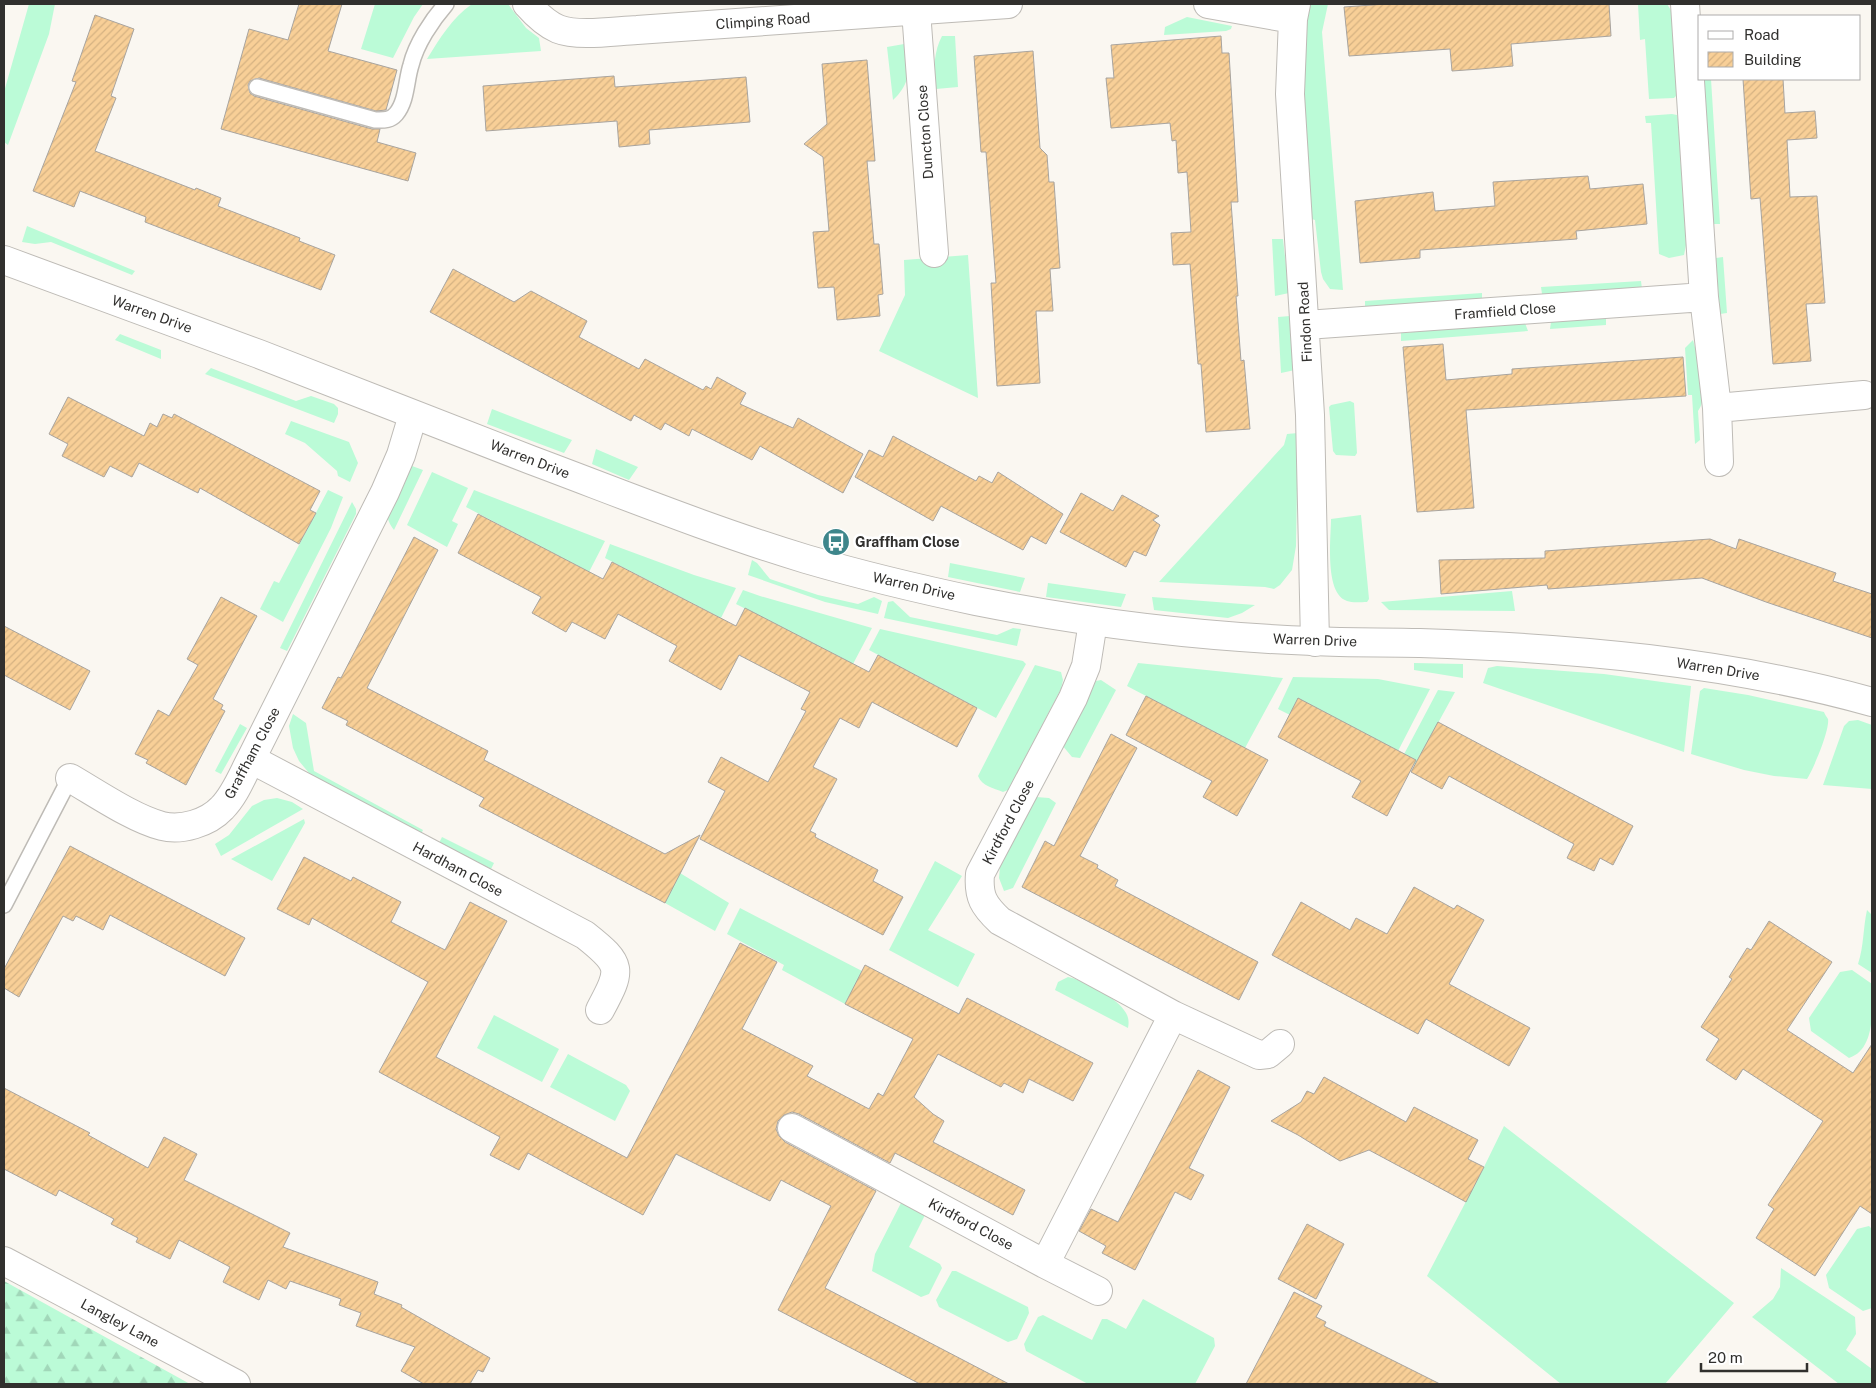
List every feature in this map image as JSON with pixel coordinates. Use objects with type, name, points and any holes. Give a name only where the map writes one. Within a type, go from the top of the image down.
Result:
[{"type":"street","name":"Climping Road","points":[[527,4],[543,20],[558,29],[578,32],[637,30],[1008,4]]},
{"type":"street","points":[[1208,4],[1295,11]]},
{"type":"street","points":[[1685,4],[1704,298],[1717,408],[1719,462]]},
{"type":"street","name":"Duncton Close","points":[[916,11],[934,253]]},
{"type":"street","name":"Findon Road","points":[[1295,11],[1290,94],[1306,325],[1313,498],[1315,642]]},
{"type":"street","name":"Warren Drive","points":[[4,260],[263,356],[657,508],[806,559],[867,576],[972,600],[1093,622],[1190,633],[1315,642],[1440,644],[1618,655],[1744,672],[1872,702]]},
{"type":"street","name":"Framfield Close","points":[[1306,325],[1704,298]]},
{"type":"street","points":[[1717,408],[1864,395]]},
{"type":"street","name":"Graffham Close","points":[[70,778],[144,820],[163,826],[184,827],[204,820],[221,810],[233,794],[385,492],[401,455],[413,415]]},
{"type":"street","name":"Kirdford Close","points":[[1093,622],[1086,666],[1073,698],[980,874],[979,889],[986,908],[1000,921],[1173,1015],[1259,1055],[1268,1054],[1280,1044]]},
{"type":"street","name":"Hardham Close","points":[[251,759],[585,936],[604,950],[614,964],[616,972],[614,984],[600,1010]]},
{"type":"street","points":[[1045,1264],[1173,1015]]},
{"type":"street","name":"Kirdford Close","points":[[792,1128],[1098,1291]]},
{"type":"street","name":"Langley Lane","points":[[4,1260],[236,1384]]},
{"type":"lane","points":[[257,88],[375,120],[386,120],[396,114],[401,104],[411,63],[434,17],[446,4]]},
{"type":"lane","name":"Graffham Close","points":[[4,906],[70,778]]},
{"type":"green space","points":[[29,4],[55,4],[49,34],[8,145],[4,142],[4,92]]},
{"type":"green space","points":[[375,4],[423,4],[414,17],[393,58],[361,49]]},
{"type":"green space","points":[[472,4],[508,4],[526,28],[539,38],[541,51],[427,59],[452,22]]},
{"type":"green space","points":[[1309,4],[1328,4],[1322,32],[1343,290],[1330,289],[1323,279],[1315,220],[1308,218],[1302,58]]},
{"type":"green space","points":[[1638,4],[1667,4],[1672,12],[1678,94],[1674,98],[1649,99],[1645,39],[1640,40]]},
{"type":"green space","points":[[1187,17],[1232,26],[1231,29],[1226,31],[1164,35],[1165,27]]},
{"type":"green space","points":[[942,36],[955,36],[958,87],[936,89],[933,86],[936,54]]},
{"type":"green space","points":[[904,44],[909,50],[906,83],[893,100],[887,47]]},
{"type":"green space","points":[[1704,80],[1711,80],[1720,224],[1713,224]]},
{"type":"green space","points":[[1677,115],[1678,119],[1686,245],[1684,255],[1669,258],[1659,254],[1651,123],[1646,123],[1645,116]]},
{"type":"green space","points":[[27,226],[135,271],[132,275],[51,242],[35,244],[22,242]]},
{"type":"green space","points":[[1272,239],[1283,239],[1289,293],[1275,296]]},
{"type":"green space","points":[[968,255],[978,398],[879,351],[905,295],[904,260]]},
{"type":"green space","points":[[1723,257],[1727,313],[1720,314],[1716,258]]},
{"type":"green space","points":[[1641,281],[1642,289],[1542,294],[1541,287]]},
{"type":"green space","points":[[1482,293],[1482,300],[1365,309],[1365,301]]},
{"type":"green space","points":[[1290,316],[1295,370],[1281,373],[1278,317]]},
{"type":"green space","points":[[1606,318],[1606,325],[1550,329],[1551,322]]},
{"type":"green space","points":[[1525,323],[1528,331],[1401,341],[1401,333]]},
{"type":"green space","points":[[120,334],[161,350],[161,359],[115,340]]},
{"type":"green space","points":[[1693,340],[1703,387],[1703,396],[1698,411],[1700,440],[1695,444],[1692,395],[1688,395],[1685,348]]},
{"type":"green space","points":[[211,368],[296,401],[311,396],[334,404],[338,408],[338,414],[334,423],[205,374]]},
{"type":"green space","points":[[1350,401],[1354,403],[1357,453],[1355,456],[1336,455],[1333,451],[1329,407]]},
{"type":"green space","points":[[492,409],[572,440],[564,453],[487,424]]},
{"type":"green space","points":[[291,421],[349,442],[358,463],[350,482],[338,476],[337,471],[305,443],[285,434]]},
{"type":"green space","points":[[1298,433],[1296,546],[1292,570],[1280,585],[1274,589],[1159,582],[1284,445],[1287,434]]},
{"type":"green space","points":[[596,449],[638,467],[629,480],[592,464]]},
{"type":"green space","points":[[412,466],[423,470],[394,530],[388,517],[388,507],[397,488]]},
{"type":"green space","points":[[432,472],[468,488],[452,521],[458,524],[447,547],[407,525]]},
{"type":"green space","points":[[328,490],[343,497],[331,528],[283,622],[260,609],[274,581],[279,583]]},
{"type":"green space","points":[[474,490],[605,541],[589,572],[466,507]]},
{"type":"green space","points":[[352,502],[356,509],[356,514],[287,651],[280,648]]},
{"type":"green space","points":[[1361,515],[1369,599],[1367,602],[1351,602],[1340,596],[1335,588],[1332,577],[1330,564],[1331,519]]},
{"type":"green space","points":[[610,544],[694,575],[736,588],[721,618],[605,558]]},
{"type":"green space","points":[[752,560],[757,563],[770,579],[818,595],[858,604],[874,597],[882,601],[878,614],[825,602],[748,575]]},
{"type":"green space","points":[[950,563],[1025,578],[1020,592],[948,577]]},
{"type":"green space","points":[[1048,583],[1126,594],[1121,607],[1046,597]]},
{"type":"green space","points":[[743,590],[872,628],[853,664],[736,604]]},
{"type":"green space","points":[[1512,591],[1515,611],[1389,610],[1381,602]]},
{"type":"green space","points":[[1152,597],[1255,605],[1242,613],[1228,618],[1154,610]]},
{"type":"green space","points":[[893,601],[910,617],[997,635],[1013,628],[1021,629],[1017,646],[884,618],[888,602]]},
{"type":"green space","points":[[880,629],[1023,661],[1026,664],[996,718],[869,650]]},
{"type":"green space","points":[[1138,663],[1283,678],[1245,748],[1127,686]]},
{"type":"green space","points":[[1414,663],[1463,664],[1463,678],[1414,670]]},
{"type":"green space","points":[[1035,665],[1061,672],[1063,680],[1061,689],[1008,790],[1003,792],[985,784],[978,776]]},
{"type":"green space","points":[[1497,666],[1604,674],[1691,686],[1684,752],[1483,683],[1488,668]]},
{"type":"green space","points":[[1293,677],[1378,679],[1430,689],[1398,751],[1290,715],[1278,709]]},
{"type":"green space","points":[[1101,680],[1116,690],[1080,758],[1072,757],[1062,745],[1096,681]]},
{"type":"green space","points":[[1704,688],[1748,695],[1824,712],[1828,719],[1828,724],[1824,740],[1807,779],[1774,776],[1744,770],[1691,754],[1700,691]]},
{"type":"green space","points":[[1438,690],[1455,692],[1415,765],[1402,758]]},
{"type":"green space","points":[[293,714],[306,723],[314,771],[423,830],[421,834],[314,779],[299,761],[293,748],[289,726]]},
{"type":"green space","points":[[1858,720],[1872,725],[1872,789],[1823,785],[1844,726],[1849,721]]},
{"type":"green space","points":[[240,724],[247,728],[221,774],[215,771]]},
{"type":"green space","points":[[1036,797],[1049,798],[1056,803],[1013,888],[1004,891],[999,878],[1000,867]]},
{"type":"green space","points":[[277,798],[292,802],[303,809],[221,856],[215,844],[229,835],[252,806],[264,800]]},
{"type":"green space","points":[[304,819],[305,823],[272,881],[231,859]]},
{"type":"green space","points":[[442,837],[494,863],[491,869],[439,843]]},
{"type":"green space","points":[[935,861],[962,876],[928,930],[975,954],[958,987],[889,950]]},
{"type":"green space","points":[[680,873],[729,903],[715,931],[665,903]]},
{"type":"green space","points":[[740,908],[862,971],[845,1004],[782,970],[784,965],[727,934]]},
{"type":"green space","points":[[1867,910],[1872,915],[1872,973],[1858,964]]},
{"type":"green space","points":[[1852,970],[1872,984],[1872,1016],[1871,1027],[1864,1046],[1858,1053],[1849,1058],[1811,1031],[1809,1018],[1840,972]]},
{"type":"green space","points":[[1068,977],[1091,986],[1116,1001],[1127,1015],[1128,1028],[1055,990],[1058,982]]},
{"type":"green space","points":[[494,1015],[559,1049],[542,1082],[477,1048]]},
{"type":"green space","points":[[568,1054],[626,1085],[630,1091],[615,1121],[550,1087]]},
{"type":"green space","points":[[1504,1126],[1734,1303],[1665,1384],[1561,1384],[1427,1276]]},
{"type":"green space","points":[[902,1201],[926,1213],[909,1247],[940,1264],[942,1268],[929,1294],[921,1297],[872,1271],[875,1254]]},
{"type":"green space","points":[[1869,1226],[1872,1229],[1872,1308],[1863,1311],[1829,1288],[1826,1275],[1857,1229]]},
{"type":"green space","points":[[1781,1268],[1855,1317],[1856,1334],[1846,1350],[1872,1369],[1872,1384],[1839,1384],[1752,1317],[1773,1299],[1780,1287]]},
{"type":"green space","points":[[952,1271],[956,1271],[1028,1307],[1029,1313],[1017,1339],[1008,1342],[939,1307],[936,1300]]},
{"type":"green space","points":[[4,1281],[190,1384],[4,1384]]},
{"type":"green space","points":[[1143,1299],[1214,1338],[1215,1346],[1195,1384],[1088,1384],[1026,1351],[1024,1344],[1038,1317],[1043,1315],[1092,1340],[1102,1319],[1107,1319],[1126,1329]]},
{"type":"building","points":[[299,4],[342,4],[328,51],[397,70],[386,110],[376,111],[259,78],[250,81],[248,85],[250,93],[254,96],[372,129],[380,129],[377,142],[416,153],[408,181],[221,129],[249,29],[288,40]]},
{"type":"building","points":[[1386,4],[1609,4],[1611,36],[1511,44],[1513,66],[1480,69],[1452,71],[1450,49],[1349,56],[1344,7]]},
{"type":"building","points":[[95,15],[134,29],[111,96],[116,98],[95,151],[195,190],[196,188],[221,198],[218,206],[300,238],[299,241],[335,255],[321,290],[145,222],[146,217],[80,191],[74,207],[33,191],[76,82],[72,81]]},
{"type":"building","points":[[1221,36],[1222,53],[1229,53],[1238,202],[1231,202],[1238,296],[1236,296],[1241,361],[1244,360],[1250,429],[1206,432],[1201,364],[1198,364],[1190,264],[1173,265],[1171,233],[1191,232],[1187,172],[1178,173],[1176,140],[1172,141],[1170,123],[1111,128],[1106,78],[1114,78],[1111,45]]},
{"type":"building","points":[[1033,51],[1040,148],[1047,155],[1049,182],[1054,182],[1060,268],[1050,269],[1053,311],[1036,311],[1040,383],[997,386],[991,283],[996,283],[986,152],[981,152],[974,56]]},
{"type":"building","points":[[867,60],[875,161],[867,161],[874,244],[879,244],[883,294],[878,295],[880,316],[837,320],[834,287],[818,288],[813,232],[829,231],[823,157],[804,144],[827,124],[822,64]]},
{"type":"building","points":[[614,76],[615,87],[746,77],[750,122],[649,130],[650,144],[619,147],[617,121],[486,131],[483,86]]},
{"type":"building","points":[[1743,80],[1783,80],[1785,113],[1815,111],[1817,138],[1787,140],[1790,197],[1817,196],[1825,303],[1806,304],[1811,361],[1773,364],[1760,198],[1751,199]]},
{"type":"building","points":[[1588,176],[1590,189],[1643,184],[1647,224],[1576,231],[1577,239],[1420,250],[1420,258],[1360,263],[1355,201],[1433,192],[1435,211],[1495,206],[1493,182]]},
{"type":"building","points":[[453,269],[514,302],[531,291],[587,321],[579,337],[639,369],[645,359],[703,390],[706,386],[711,389],[717,377],[746,393],[740,404],[793,428],[798,418],[863,454],[843,493],[760,446],[752,460],[692,429],[689,436],[665,423],[661,430],[634,415],[631,421],[430,312]]},
{"type":"building","points":[[1443,344],[1446,380],[1512,374],[1512,369],[1683,357],[1686,396],[1466,410],[1474,508],[1417,512],[1403,347]]},
{"type":"building","points":[[68,397],[144,436],[150,423],[157,427],[163,414],[172,418],[174,414],[320,491],[310,510],[316,513],[299,544],[200,488],[198,493],[139,463],[132,477],[110,466],[104,477],[62,456],[68,444],[49,434]]},
{"type":"building","points":[[893,436],[976,481],[979,476],[992,483],[998,472],[1063,514],[1046,544],[1031,536],[1023,550],[941,506],[933,521],[855,477],[869,450],[883,457]]},
{"type":"building","points":[[1081,493],[1113,511],[1122,495],[1159,516],[1153,520],[1160,525],[1146,556],[1134,551],[1126,567],[1060,532]]},
{"type":"building","points":[[478,514],[603,579],[612,562],[736,626],[745,608],[869,672],[878,655],[977,708],[957,747],[872,702],[859,728],[840,718],[813,767],[837,779],[810,831],[816,834],[815,837],[878,870],[873,881],[903,897],[883,935],[700,839],[725,791],[708,782],[721,757],[768,782],[806,711],[801,709],[810,692],[739,655],[721,690],[669,661],[677,646],[618,614],[605,639],[572,622],[566,632],[532,613],[541,597],[458,553]]},
{"type":"building","points":[[414,537],[438,550],[367,688],[488,751],[484,760],[665,854],[700,835],[665,903],[479,806],[484,798],[346,725],[348,721],[322,708],[338,677],[341,678]]},
{"type":"building","points":[[1710,539],[1736,549],[1739,539],[1836,573],[1833,581],[1872,594],[1872,638],[1702,578],[1548,589],[1547,585],[1441,594],[1439,560],[1545,558],[1545,551]]},
{"type":"building","points":[[221,597],[257,616],[213,699],[223,705],[221,709],[225,711],[186,785],[146,763],[148,760],[135,754],[158,710],[169,716],[198,665],[187,659]]},
{"type":"building","points":[[4,626],[90,671],[70,710],[4,675]]},
{"type":"building","points":[[1146,696],[1268,760],[1237,816],[1203,797],[1212,781],[1126,735]]},
{"type":"building","points":[[1298,698],[1416,760],[1387,816],[1352,797],[1361,781],[1278,737]]},
{"type":"building","points":[[1438,722],[1633,826],[1613,865],[1600,858],[1594,871],[1567,858],[1574,844],[1449,776],[1442,789],[1411,772]]},
{"type":"building","points":[[1111,734],[1137,748],[1080,856],[1098,865],[1097,868],[1118,880],[1115,886],[1258,962],[1239,1000],[1022,887],[1045,841],[1054,846]]},
{"type":"building","points":[[70,846],[245,938],[225,976],[110,915],[103,930],[76,916],[73,921],[63,916],[19,997],[4,988],[4,969]]},
{"type":"building","points":[[304,857],[351,881],[353,877],[401,902],[391,922],[445,950],[470,902],[507,921],[436,1057],[627,1158],[740,943],[777,962],[742,1029],[813,1066],[807,1076],[869,1109],[878,1093],[883,1096],[913,1039],[845,1004],[865,965],[959,1014],[967,998],[1093,1063],[1073,1101],[1029,1079],[1023,1093],[1004,1083],[1001,1087],[938,1054],[914,1097],[944,1121],[933,1142],[1025,1190],[1013,1215],[895,1153],[890,1163],[799,1114],[792,1112],[784,1115],[778,1121],[776,1129],[779,1136],[785,1142],[876,1191],[825,1288],[1009,1384],[920,1384],[778,1310],[831,1206],[781,1180],[770,1201],[676,1154],[643,1215],[528,1153],[519,1170],[490,1155],[500,1137],[379,1072],[428,982],[312,918],[309,925],[277,909]]},
{"type":"building","points":[[1414,887],[1454,909],[1457,905],[1484,920],[1449,984],[1530,1028],[1509,1066],[1426,1019],[1418,1034],[1272,955],[1301,902],[1350,930],[1356,918],[1387,934]]},
{"type":"building","points":[[1769,921],[1832,962],[1787,1030],[1853,1073],[1872,1044],[1872,1214],[1860,1206],[1815,1276],[1756,1238],[1774,1209],[1768,1205],[1823,1121],[1743,1069],[1736,1080],[1706,1060],[1719,1039],[1701,1027],[1732,979],[1729,977],[1747,948],[1751,950]]},
{"type":"building","points":[[1198,1070],[1230,1087],[1189,1168],[1204,1175],[1191,1200],[1175,1192],[1135,1270],[1102,1253],[1106,1246],[1079,1231],[1091,1209],[1118,1222]]},
{"type":"building","points":[[1324,1077],[1406,1122],[1414,1107],[1478,1140],[1468,1159],[1484,1167],[1466,1202],[1369,1150],[1340,1161],[1271,1121],[1301,1102],[1307,1091],[1314,1094]]},
{"type":"building","points":[[4,1088],[90,1133],[88,1135],[148,1168],[164,1137],[197,1154],[184,1180],[290,1233],[283,1247],[378,1282],[374,1294],[402,1305],[401,1307],[490,1358],[483,1372],[478,1370],[470,1384],[424,1384],[401,1371],[415,1347],[356,1326],[361,1313],[339,1305],[341,1299],[290,1281],[286,1289],[268,1280],[259,1300],[223,1282],[230,1267],[179,1240],[170,1259],[136,1242],[138,1238],[111,1224],[114,1219],[59,1190],[56,1196],[4,1169]]},
{"type":"building","points":[[1307,1224],[1344,1244],[1316,1299],[1278,1279]]},
{"type":"building","points":[[1294,1292],[1322,1306],[1316,1317],[1326,1322],[1324,1326],[1440,1384],[1246,1384]]},
{"type":"place","name":"Graffham Close","points":[[836,542]]}]
